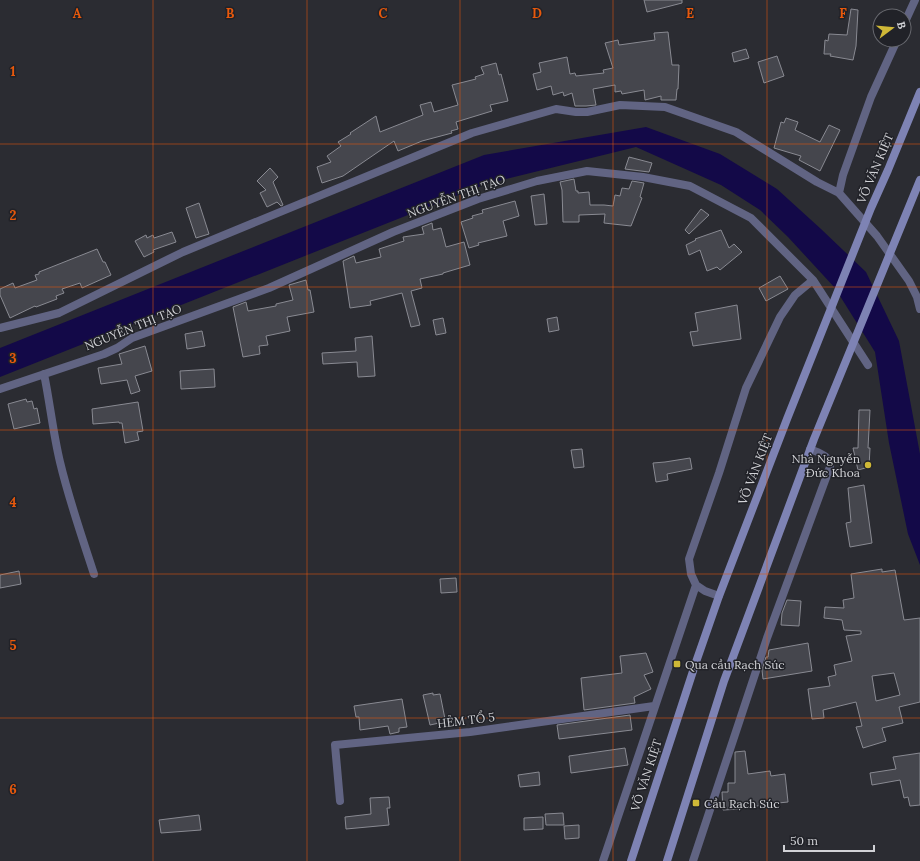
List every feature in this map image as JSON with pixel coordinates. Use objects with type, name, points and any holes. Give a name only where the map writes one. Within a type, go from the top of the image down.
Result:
[{"type":"main road","name":"VÕ VĂN KIỆT","points":[[631,861],[719,596],[787,419],[871,208],[920,92]]},
{"type":"main road","points":[[667,861],[724,681],[810,449],[920,180]]},
{"type":"street","points":[[839,193],[842,175],[871,97],[893,48]]},
{"type":"street","points":[[0,328],[59,313],[183,252],[472,133],[556,109],[587,112],[620,105],[665,107],[736,132],[817,182],[839,193],[877,236],[909,281],[917,297],[920,309]]},
{"type":"street","name":"NGUYỄN THỊ TẠO","points":[[0,389],[104,354],[117,348],[132,338],[269,288],[393,232],[478,199],[537,180],[586,172],[643,176],[690,186],[751,218],[814,280],[868,365]]},
{"type":"street","points":[[719,596],[705,591],[696,585],[689,559],[719,473],[746,388],[780,317],[795,295],[814,280]]},
{"type":"street","points":[[44,374],[60,464],[94,574]]},
{"type":"street","points":[[692,861],[767,638],[830,466],[828,457],[810,449]]},
{"type":"street","points":[[603,861],[696,585]]},
{"type":"street","name":"HẺM TỔ 5","points":[[340,801],[335,745],[470,732],[654,706]]},
{"type":"shaded area","points":[[646,127],[720,154],[777,189],[866,272],[899,341],[920,454],[920,565],[908,534],[889,443],[875,352],[835,288],[788,237],[760,210],[721,185],[636,147],[486,184],[0,377],[0,348],[484,155]]},
{"type":"building","points":[[644,0],[682,0],[682,3],[647,12]]},
{"type":"building","points":[[851,9],[858,10],[856,46],[853,60],[830,56],[831,54],[824,54],[825,40],[828,41],[829,34],[847,35]]},
{"type":"building","points":[[668,32],[672,65],[679,65],[676,100],[661,100],[661,96],[645,100],[644,90],[622,94],[621,91],[615,92],[615,85],[593,89],[596,105],[575,106],[572,93],[564,96],[563,92],[553,95],[551,86],[537,90],[533,74],[541,72],[539,63],[567,57],[570,74],[575,73],[576,76],[604,73],[603,70],[613,68],[605,43],[618,40],[619,45],[655,40],[654,33]]},
{"type":"building","points":[[746,49],[749,58],[734,62],[732,53]]},
{"type":"building","points":[[777,56],[784,76],[764,83],[758,62]]},
{"type":"building","points":[[496,63],[499,75],[501,74],[508,101],[490,105],[492,111],[456,122],[458,129],[451,131],[452,133],[422,141],[398,151],[394,141],[343,176],[322,183],[317,167],[331,162],[327,156],[341,146],[338,142],[351,134],[350,133],[376,116],[380,132],[423,115],[420,105],[431,102],[434,112],[458,105],[452,85],[476,79],[475,77],[484,74],[481,67]]},
{"type":"building","points":[[786,118],[798,122],[795,130],[820,142],[829,125],[840,130],[820,171],[799,160],[801,156],[774,148],[781,122],[784,123]]},
{"type":"building","points":[[629,157],[652,163],[649,172],[625,169]]},
{"type":"building","points":[[270,168],[278,177],[273,182],[283,205],[281,206],[277,202],[267,207],[260,193],[266,190],[257,181]]},
{"type":"building","points":[[574,179],[576,191],[578,191],[578,193],[589,192],[590,205],[613,206],[615,195],[620,196],[622,188],[629,189],[632,181],[644,183],[640,197],[642,198],[631,226],[604,223],[605,214],[579,215],[579,222],[563,222],[562,190],[560,182]]},
{"type":"building","points":[[544,194],[547,224],[535,225],[531,196]]},
{"type":"building","points":[[515,201],[519,216],[503,221],[507,236],[478,243],[479,245],[469,248],[461,222],[473,218],[472,216],[483,213],[482,210]]},
{"type":"building","points":[[199,203],[209,234],[196,238],[186,208]]},
{"type":"building","points":[[701,209],[709,215],[689,234],[685,230]]},
{"type":"building","points":[[432,223],[433,230],[441,228],[446,247],[464,242],[470,265],[443,274],[420,279],[422,288],[411,291],[420,325],[411,327],[402,293],[370,301],[371,305],[350,308],[343,261],[354,256],[356,263],[381,257],[379,249],[404,241],[403,237],[424,234],[422,227]]},
{"type":"building","points":[[721,230],[729,248],[734,244],[742,252],[720,270],[717,267],[707,271],[700,250],[689,255],[686,245],[696,240],[695,239]]},
{"type":"building","points":[[172,232],[176,242],[153,250],[154,252],[144,257],[135,241],[146,235],[147,238],[153,235],[154,238]]},
{"type":"building","points":[[97,249],[111,275],[82,288],[80,283],[62,289],[64,293],[56,296],[57,299],[36,307],[35,306],[10,318],[0,295],[0,289],[13,283],[15,288],[37,280],[35,275],[39,274],[39,272]]},
{"type":"building","points":[[780,276],[788,289],[766,301],[759,288]]},
{"type":"building","points":[[306,280],[308,290],[310,290],[314,312],[287,317],[290,331],[266,336],[268,345],[259,346],[260,354],[243,357],[233,307],[246,302],[248,311],[276,306],[276,304],[293,300],[289,285]]},
{"type":"building","points":[[737,305],[741,339],[693,346],[690,332],[698,331],[695,313]]},
{"type":"building","points":[[557,317],[559,330],[549,332],[547,319]]},
{"type":"building","points":[[443,318],[446,333],[436,335],[433,320]]},
{"type":"building","points":[[202,331],[205,346],[187,349],[185,334]]},
{"type":"building","points":[[372,336],[375,376],[358,377],[357,362],[323,364],[322,353],[356,351],[355,338]]},
{"type":"building","points":[[145,346],[152,371],[135,376],[140,391],[131,394],[127,380],[101,384],[98,368],[122,364],[119,354]]},
{"type":"building","points":[[214,369],[215,387],[181,389],[180,371]]},
{"type":"building","points":[[26,399],[27,402],[32,401],[34,409],[37,408],[40,423],[14,429],[8,404]]},
{"type":"building","points":[[138,402],[143,431],[137,432],[139,440],[125,443],[122,423],[93,424],[92,409]]},
{"type":"building","points":[[859,410],[870,410],[868,448],[870,448],[869,467],[858,470],[853,448],[858,448]]},
{"type":"building","points":[[582,449],[584,467],[574,468],[571,450]]},
{"type":"building","points":[[690,458],[692,469],[667,474],[668,480],[656,482],[653,463]]},
{"type":"building","points":[[864,485],[872,543],[850,547],[846,523],[851,522],[848,488]]},
{"type":"building","points":[[882,569],[882,572],[895,570],[904,620],[920,618],[920,702],[899,707],[903,723],[882,728],[886,741],[863,748],[856,727],[862,726],[856,702],[823,710],[824,718],[812,719],[808,689],[830,686],[828,677],[836,675],[834,665],[852,661],[846,636],[861,634],[861,631],[844,630],[842,620],[824,618],[825,607],[844,608],[843,600],[854,598],[851,574]],"holes":[[[894,673],[900,695],[876,701],[872,676]]]},
{"type":"building","points":[[19,571],[21,584],[0,588],[0,575]]},
{"type":"building","points":[[456,578],[457,592],[441,593],[440,579]]},
{"type":"building","points":[[787,600],[801,601],[799,626],[781,625],[782,613]]},
{"type":"building","points":[[808,643],[812,671],[763,679],[762,670],[766,657],[768,657],[769,650]]},
{"type":"building","points":[[646,653],[653,672],[644,675],[651,689],[634,697],[635,703],[584,710],[581,678],[622,673],[620,656]]},
{"type":"building","points":[[433,693],[433,695],[440,694],[445,719],[438,720],[439,723],[430,725],[423,695]]},
{"type":"building","points":[[402,699],[407,727],[399,728],[399,732],[390,734],[388,726],[360,730],[359,717],[356,717],[354,706]]},
{"type":"building","points":[[630,715],[632,730],[559,739],[557,725]]},
{"type":"building","points":[[625,748],[628,765],[571,773],[569,756]]},
{"type":"building","points":[[745,751],[748,774],[770,771],[771,776],[785,774],[788,802],[778,802],[741,807],[741,809],[723,810],[722,792],[728,792],[728,783],[735,783],[735,752]]},
{"type":"building","points":[[920,753],[920,805],[910,806],[908,797],[904,798],[900,780],[872,785],[870,773],[896,769],[893,757]]},
{"type":"building","points":[[539,772],[540,785],[520,787],[518,775]]},
{"type":"building","points":[[389,797],[390,808],[387,808],[389,825],[346,829],[345,817],[371,814],[370,798]]},
{"type":"building","points":[[563,813],[564,825],[546,825],[545,814]]},
{"type":"building","points":[[199,815],[201,830],[161,833],[159,820]]},
{"type":"building","points":[[543,817],[543,829],[524,830],[524,818]]},
{"type":"building","points":[[579,825],[579,838],[565,839],[564,826]]},
{"type":"place","name":"Nhà Nguyễn Đức Khoa","points":[[868,465]]},
{"type":"place","name":"Qua cầu Rạch Súc","points":[[677,664]]},
{"type":"place","name":"Cầu Rạch Súc","points":[[696,803]]}]
